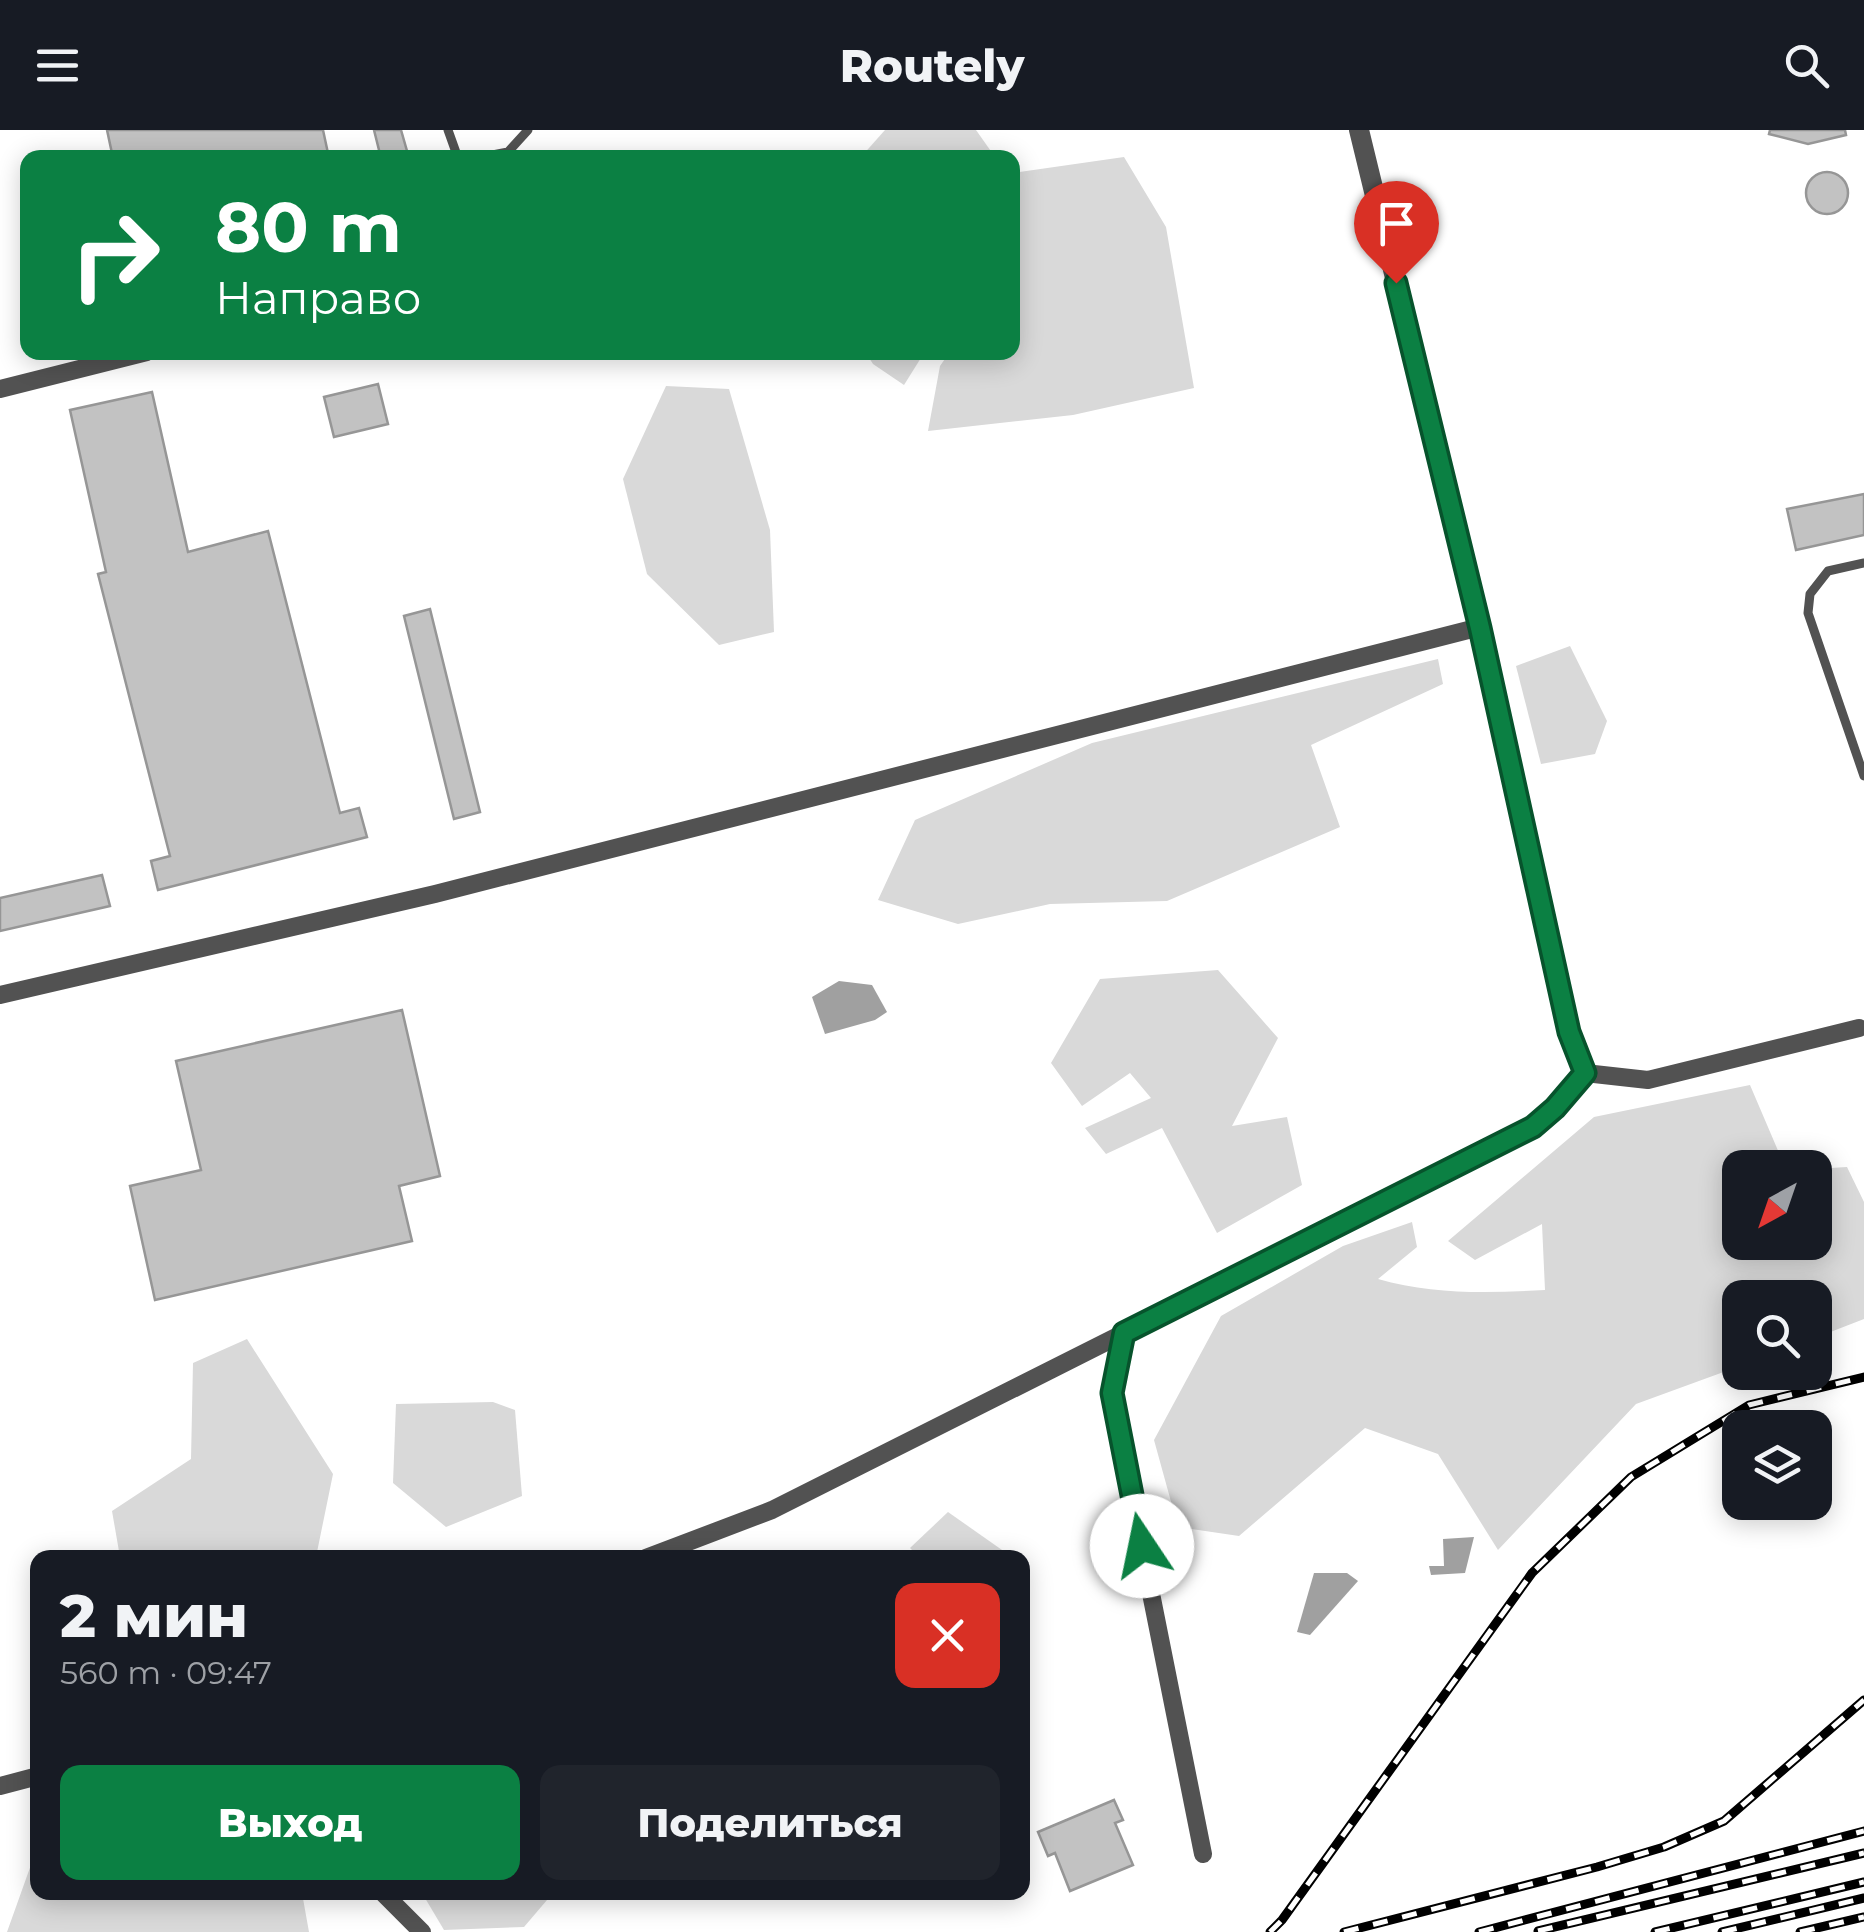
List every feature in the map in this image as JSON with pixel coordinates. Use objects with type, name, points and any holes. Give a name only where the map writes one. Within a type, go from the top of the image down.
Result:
[{"type":"street","points":[[1359,130],[1480,628],[1569,1032],[1585,1073]]},
{"type":"street","points":[[0,389],[114,360]]},
{"type":"street","points":[[0,996],[435,894],[1480,628]]},
{"type":"street","points":[[1585,1073],[1648,1080],[1862,1028]]},
{"type":"street","points":[[667,1550],[772,1510],[1533,1127],[1585,1073]]},
{"type":"street","points":[[1124,1333],[1112,1393],[1203,1854]]},
{"type":"street","points":[[0,1786],[30,1778]]},
{"type":"street","points":[[390,1900],[422,1932]]},
{"type":"lane","points":[[510,150],[528,130]]},
{"type":"lane","points":[[1864,563],[1828,571],[1810,594],[1808,613],[1864,776]]},
{"type":"shaded area","points":[[885,130],[976,130],[990,150],[867,150]]},
{"type":"shaded area","points":[[1124,157],[1166,227],[1194,388],[1073,415],[928,431],[944,360],[1020,360],[1020,172]]},
{"type":"shaded area","points":[[870,360],[920,360],[904,385]]},
{"type":"shaded area","points":[[666,386],[729,389],[770,530],[774,632],[719,645],[647,574],[623,479]]},
{"type":"shaded area","points":[[1570,646],[1607,721],[1595,754],[1541,764],[1516,666]]},
{"type":"shaded area","points":[[1438,659],[1443,684],[1311,745],[1340,827],[1167,901],[1050,904],[958,924],[878,900],[915,820],[1092,743]]},
{"type":"shaded area","points":[[1218,970],[1278,1038],[1232,1126],[1287,1117],[1302,1185],[1217,1233],[1162,1128],[1106,1154],[1085,1128],[1151,1098],[1130,1073],[1082,1106],[1051,1063],[1100,979]]},
{"type":"shaded area","points":[[839,981],[872,985],[887,1012],[875,1020],[825,1034],[812,997]]},
{"type":"shaded area","points":[[1750,1085],[1778,1150],[1722,1150],[1722,1260],[1832,1260],[1832,1168],[1847,1167],[1864,1202],[1864,1319],[1832,1331],[1832,1280],[1722,1280],[1722,1373],[1636,1404],[1498,1550],[1438,1454],[1365,1428],[1239,1536],[1178,1527],[1154,1440],[1221,1316],[1343,1246],[1412,1222],[1417,1247],[1378,1279],[1440,1290],[1545,1290],[1542,1224],[1475,1260],[1448,1241],[1594,1117]]},
{"type":"shaded area","points":[[247,1339],[333,1474],[317,1550],[119,1550],[112,1511],[191,1459],[193,1363]]},
{"type":"shaded area","points":[[493,1402],[515,1410],[522,1496],[446,1527],[393,1483],[396,1404]]},
{"type":"shaded area","points":[[948,1512],[1002,1550],[912,1550]]},
{"type":"shaded area","points":[[1474,1537],[1465,1573],[1431,1575],[1429,1566],[1444,1566],[1443,1539]]},
{"type":"shaded area","points":[[1314,1573],[1347,1573],[1358,1581],[1310,1635],[1297,1632]]},
{"type":"shaded area","points":[[30,1868],[30,1900],[303,1900],[309,1932],[7,1932]]},
{"type":"shaded area","points":[[426,1900],[547,1900],[524,1927],[444,1930]]},
{"type":"building","points":[[107,130],[323,130],[327,150],[111,150]]},
{"type":"building","points":[[374,130],[401,130],[407,150],[379,150]]},
{"type":"building","points":[[1770,130],[1845,130],[1846,135],[1808,144],[1769,134]]},
{"type":"building","points":[[1827,172],[1842,178],[1848,193],[1842,208],[1827,214],[1812,208],[1806,193],[1812,178]]},
{"type":"building","points":[[378,384],[388,424],[334,437],[324,397]]},
{"type":"building","points":[[152,392],[188,552],[268,531],[340,813],[359,808],[367,837],[158,890],[151,861],[170,856],[98,574],[106,572],[70,410]]},
{"type":"building","points":[[1864,494],[1864,535],[1796,550],[1787,509]]},
{"type":"building","points":[[430,609],[480,812],[454,819],[404,616]]},
{"type":"building","points":[[102,875],[110,906],[0,931],[0,898]]},
{"type":"building","points":[[402,1010],[440,1176],[399,1186],[412,1241],[155,1300],[130,1186],[201,1170],[176,1061]]},
{"type":"building","points":[[1114,1800],[1123,1820],[1115,1823],[1133,1865],[1070,1891],[1055,1853],[1048,1856],[1038,1832]]},
{"type":"railway","points":[[1270,1932],[1532,1573],[1631,1477],[1749,1405],[1864,1377]]},
{"type":"railway","points":[[1344,1932],[1597,1867],[1664,1847],[1724,1821],[1864,1700]]},
{"type":"railway","points":[[1479,1932],[1864,1831]]},
{"type":"railway","points":[[1538,1931],[1864,1853]]},
{"type":"railway","points":[[1655,1932],[1864,1882]]},
{"type":"railway","points":[[1722,1932],[1864,1898]]},
{"type":"railway","points":[[1800,1932],[1864,1917]]},
{"type":"route","points":[[1142,1546],[1112,1393],[1124,1333],[1533,1127],[1585,1073],[1569,1032],[1480,628],[1396,283]]}]
